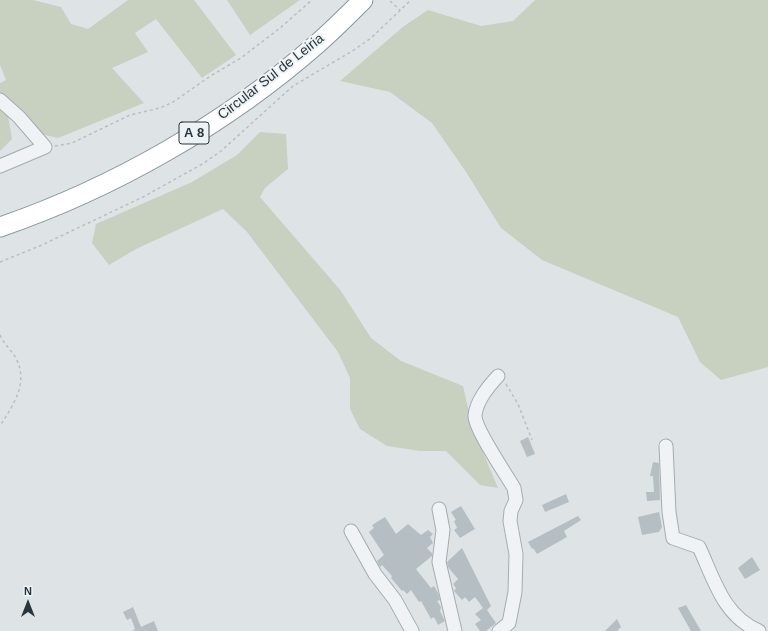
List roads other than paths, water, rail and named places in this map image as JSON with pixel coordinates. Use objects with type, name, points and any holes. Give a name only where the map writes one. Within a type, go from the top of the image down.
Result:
[{"type":"highway","name":"Circular Sul de Leiria","points":[[0,214],[68,187],[114,165],[170,134],[259,75],[303,40],[346,0]]},
{"type":"highway","name":"Circular Sul de Leiria","points":[[0,227],[62,203],[109,182],[183,140],[253,94],[293,64],[363,0]]},
{"type":"street","points":[[0,100],[19,117],[45,147],[0,166]]},
{"type":"street","points":[[498,376],[486,390],[479,403],[475,416],[478,428],[514,488],[516,497],[510,515],[516,554],[515,592],[509,623],[499,631]]},
{"type":"street","points":[[666,446],[669,512],[673,538],[699,547],[711,577],[731,610],[738,619],[759,631]]},
{"type":"street","points":[[439,509],[444,530],[439,562],[455,631]]},
{"type":"street","points":[[351,531],[376,574],[390,592],[412,631]]}]
